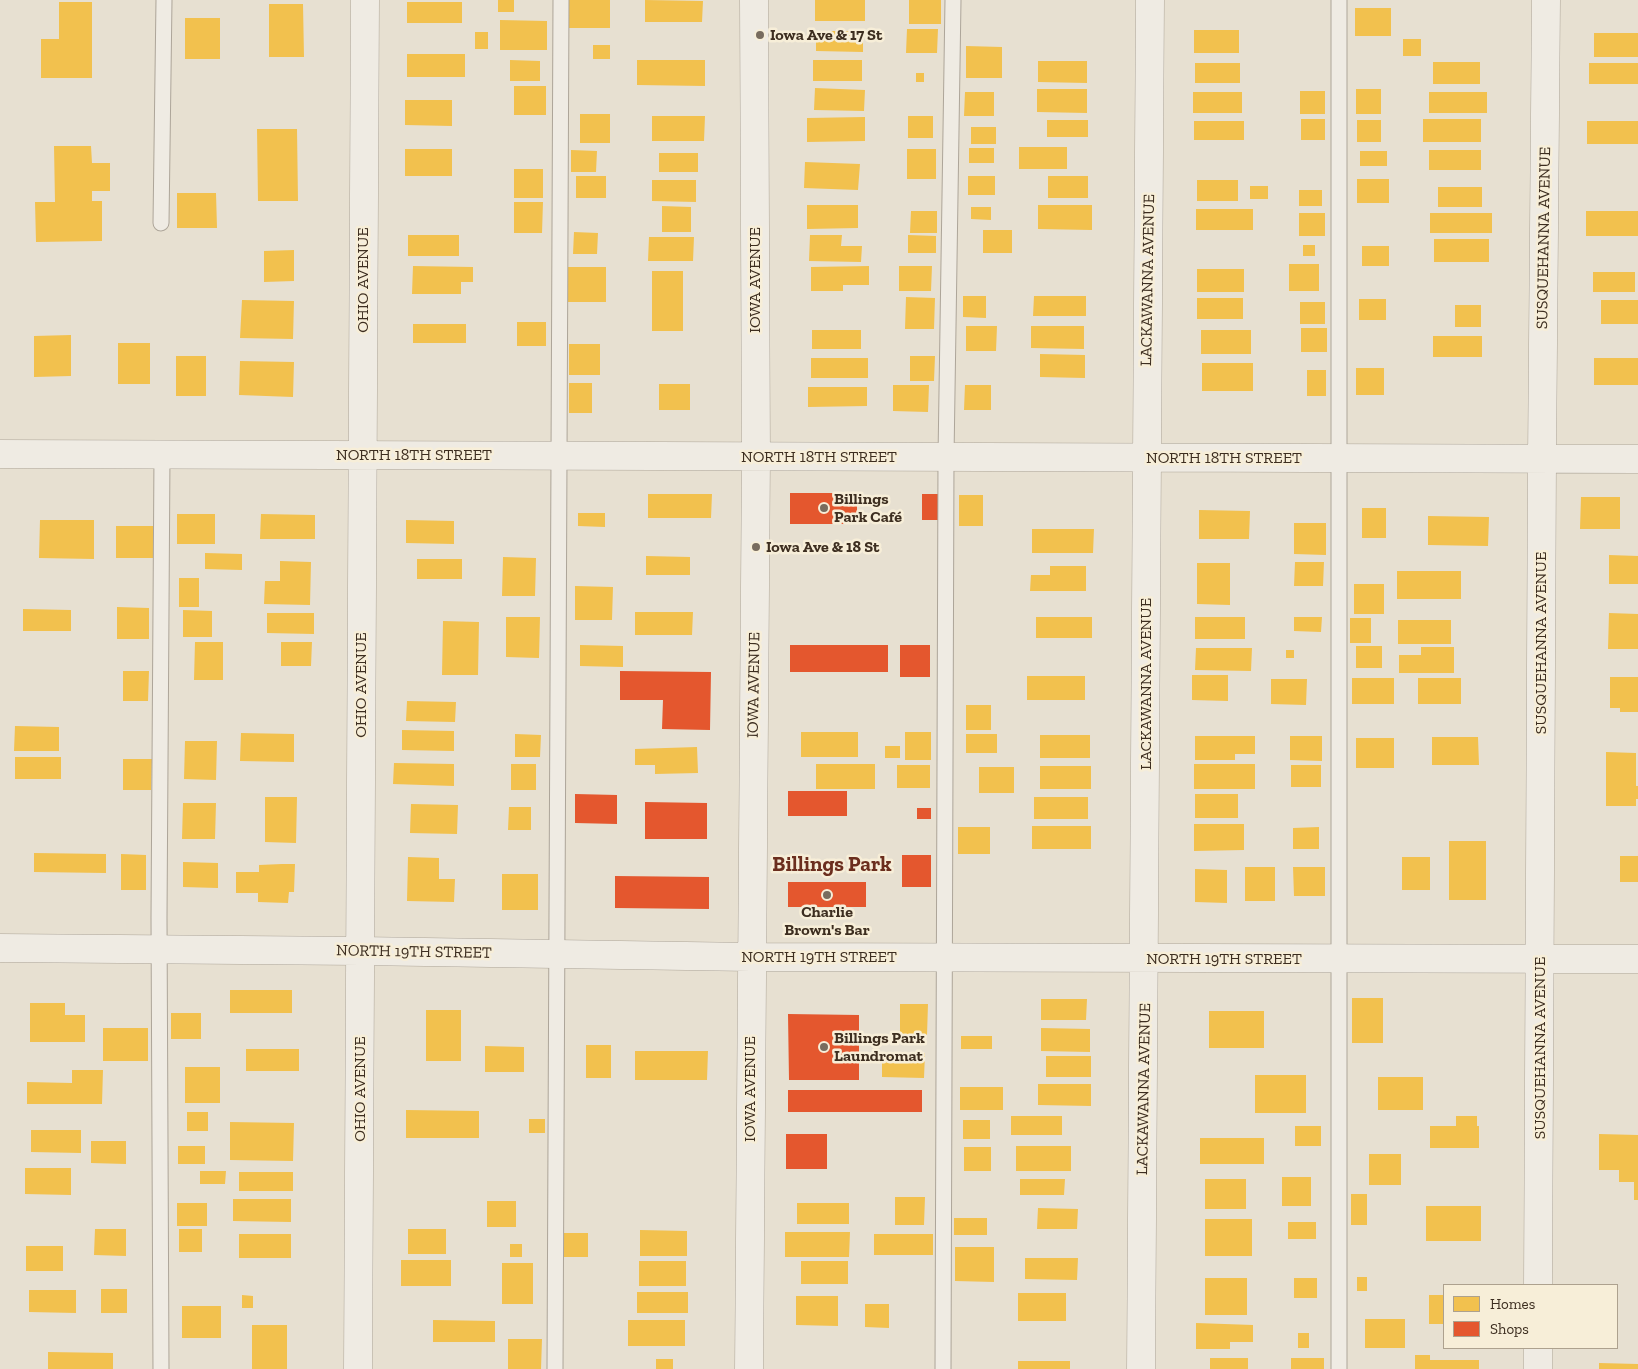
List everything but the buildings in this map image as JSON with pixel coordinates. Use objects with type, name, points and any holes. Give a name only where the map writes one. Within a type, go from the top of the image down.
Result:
[{"type":"street","name":"OHIO AVENUE","points":[[358,1369],[365,0]]},
{"type":"street","name":"IOWA AVENUE","points":[[748,1369],[756,456],[754,0]]},
{"type":"street","name":"LACKAWANNA AVENUE","points":[[1141,1369],[1150,0]]},
{"type":"street","name":"SUSQUEHANNA AVENUE","points":[[1538,1284],[1546,0]]},
{"type":"street","name":"NORTH 18TH STREET","points":[[0,454],[1638,459]]},
{"type":"street","name":"NORTH 19TH STREET","points":[[0,948],[751,957],[1638,959]]},
{"type":"street","points":[[1538,1349],[1538,1369]]},
{"type":"lane","points":[[161,223],[164,0]]},
{"type":"lane","points":[[555,1369],[561,0]]},
{"type":"lane","points":[[943,1369],[946,457],[954,0]]},
{"type":"lane","points":[[1339,0],[1339,1369]]},
{"type":"lane","points":[[161,1369],[159,949],[162,454]]},
{"type":"place","name":"Iowa Ave & 17 St","points":[[760,35]]},
{"type":"place","name":"Billings Park Café","points":[[824,508]]},
{"type":"place","name":"Iowa Ave & 18 St","points":[[756,547]]},
{"type":"place","name":"Charlie Brown's Bar","points":[[827,895]]},
{"type":"place","name":"Billings Park Laundromat","points":[[824,1047]]},
{"type":"district","name":"Billings Park","points":[[832,865]]}]
